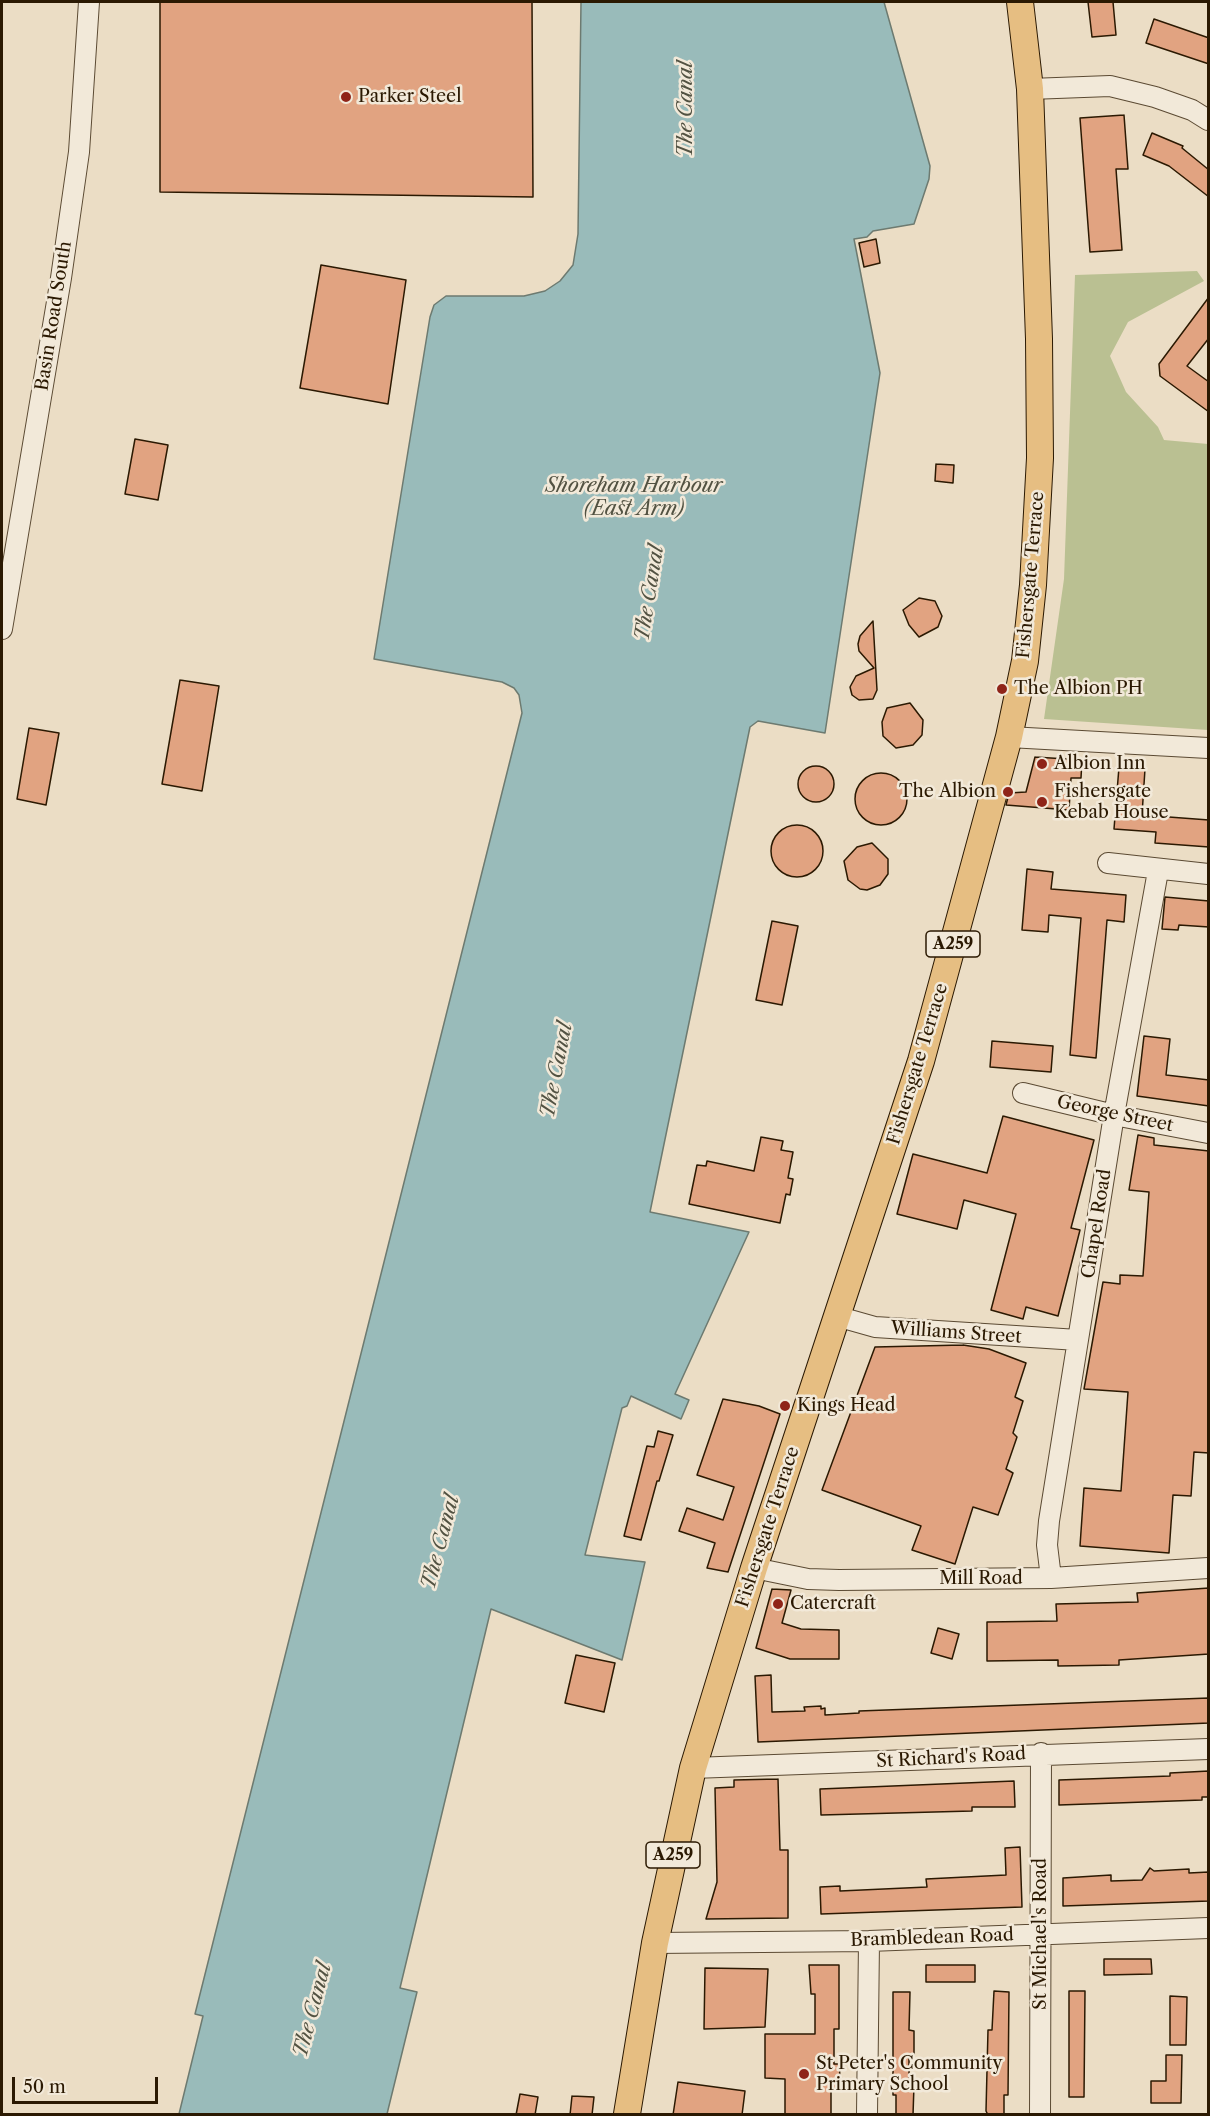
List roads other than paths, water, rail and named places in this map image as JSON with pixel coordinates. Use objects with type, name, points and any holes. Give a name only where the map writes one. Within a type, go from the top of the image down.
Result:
[{"type":"main road","name":"A259","points":[[1020,2],[1030,89]]},
{"type":"main road","name":"Fishersgate Terrace","points":[[655,1943],[693,1768],[754,1568],[921,1061],[1009,737],[1025,661],[1033,585],[1040,459],[1039,339],[1030,89]]},
{"type":"main road","name":"A259","points":[[627,2115],[655,1943]]},
{"type":"street","name":"Basin Road South","points":[[2,629],[59,290],[77,163],[89,2]]},
{"type":"street","points":[[1030,89],[1110,86],[1192,110],[1209,120]]},
{"type":"street","points":[[1009,737],[1209,748]]},
{"type":"street","points":[[1108,863],[1158,871],[1209,874]]},
{"type":"street","name":"Chapel Road","points":[[1051,1578],[1047,1545],[1049,1521],[1114,1115],[1158,871]]},
{"type":"street","name":"George Street","points":[[1023,1093],[1114,1115],[1209,1132]]},
{"type":"street","name":"Williams Street","points":[[836,1316],[875,1327],[1078,1340]]},
{"type":"street","name":"Mill Road","points":[[754,1568],[808,1579],[829,1580],[1051,1578],[1209,1568]]},
{"type":"street","name":"St Richard's Road","points":[[693,1768],[1041,1753],[1209,1749]]},
{"type":"street","name":"St Michael's Road","points":[[1040,2115],[1041,1753]]},
{"type":"street","name":"Brambledean Road","points":[[655,1943],[869,1941],[1209,1928]]},
{"type":"street","points":[[867,2115],[869,1941]]},
{"type":"water","name":"Shoreham Harbour (East Arm)","points":[[581,2],[884,2],[930,166],[929,179],[914,224],[873,231],[867,237],[854,239],[880,373],[825,733],[758,721],[750,727],[650,1212],[749,1232],[675,1394],[689,1400],[681,1419],[631,1396],[627,1406],[622,1408],[585,1555],[645,1562],[622,1660],[491,1609],[400,1988],[417,1992],[387,2114],[179,2114],[203,2016],[195,2014],[522,713],[519,695],[514,688],[502,682],[374,659],[430,317],[434,305],[446,296],[524,296],[545,291],[560,281],[573,265],[578,234]]},
{"type":"place","name":"Parker Steel","points":[[346,97]]},
{"type":"place","name":"The Albion PH","points":[[1002,689]]},
{"type":"place","name":"Albion Inn","points":[[1042,764]]},
{"type":"place","name":"The Albion","points":[[1008,792]]},
{"type":"place","name":"Fishersgate Kebab House","points":[[1042,802]]},
{"type":"place","name":"Kings Head","points":[[785,1406]]},
{"type":"place","name":"Catercraft","points":[[778,1604]]},
{"type":"place","name":"St Peter's Community Primary School","points":[[804,2074]]},
{"type":"water label","name":"The Canal","points":[[686,109]]},
{"type":"water label","name":"The Canal","points":[[650,593]]},
{"type":"water label","name":"The Canal","points":[[557,1070]]},
{"type":"water label","name":"The Canal","points":[[441,1542]]},
{"type":"water label","name":"The Canal","points":[[313,2010]]}]
